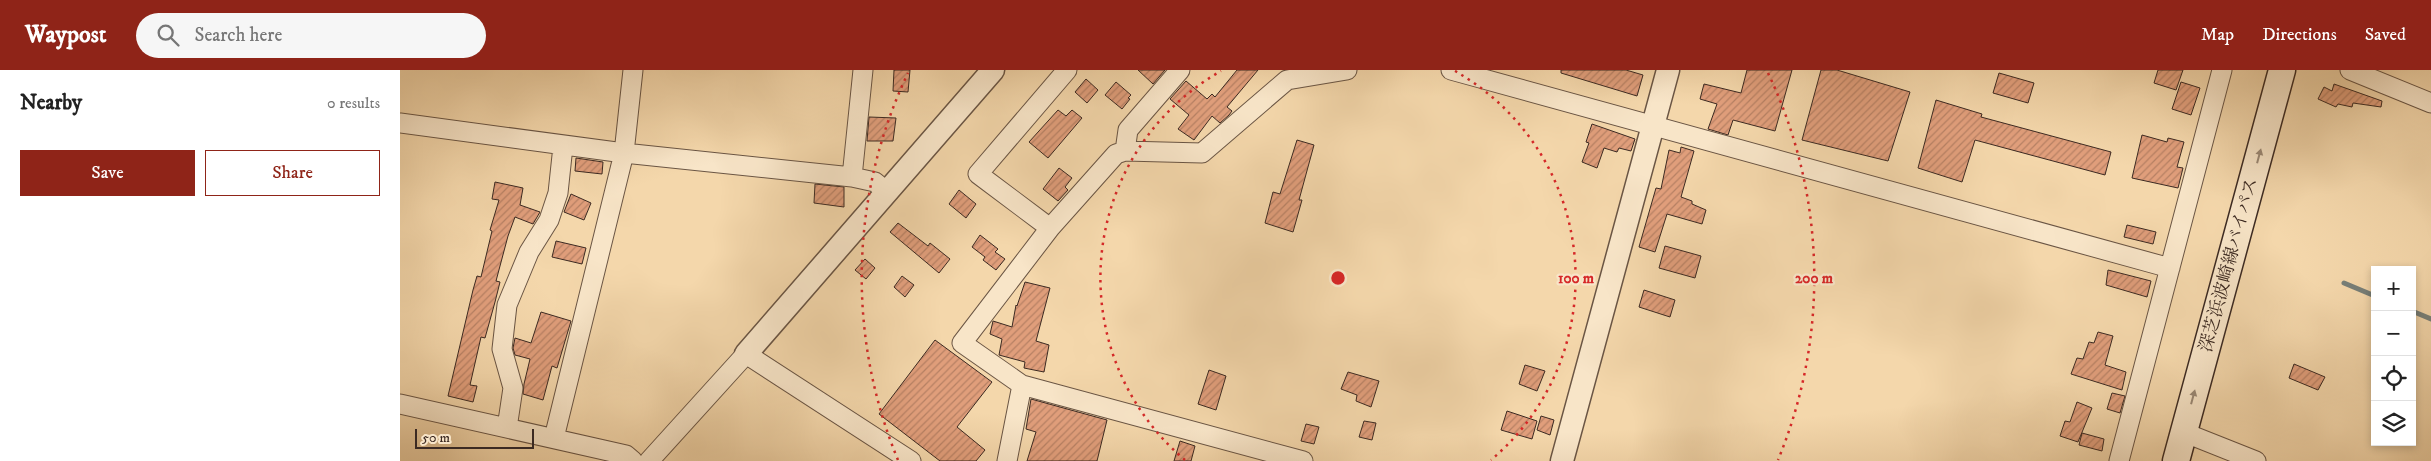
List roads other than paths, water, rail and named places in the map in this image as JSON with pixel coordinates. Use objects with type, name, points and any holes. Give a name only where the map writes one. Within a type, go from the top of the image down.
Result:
[{"type":"main road","name":"深芝浜波崎線バイパス","points":[[2193,444],[2282,70]]},
{"type":"main road","name":"深芝浜波崎線バイパス","points":[[2176,461],[2193,444],[2300,70]]},
{"type":"street","points":[[554,438],[624,153],[633,70]]},
{"type":"street","points":[[852,177],[863,70]]},
{"type":"street","points":[[649,461],[746,354],[993,70]]},
{"type":"street","points":[[1050,228],[978,174],[1067,70]]},
{"type":"street","points":[[1125,151],[1128,130],[1180,70]]},
{"type":"street","points":[[1303,461],[1022,385],[962,343],[1050,228],[1116,154],[1125,151],[1202,153],[1287,80],[1347,70]]},
{"type":"street","points":[[1451,70],[2170,268]]},
{"type":"street","points":[[1562,461],[1668,70]]},
{"type":"street","points":[[2120,461],[2222,70]]},
{"type":"street","points":[[2350,70],[2431,103]]},
{"type":"street","points":[[400,123],[563,146],[852,177],[875,182],[887,192]]},
{"type":"street","points":[[507,428],[513,388],[502,349],[507,305],[529,252],[549,220],[558,193],[563,146]]},
{"type":"street","points":[[746,354],[911,461]]},
{"type":"street","points":[[1006,461],[1022,385]]},
{"type":"street","points":[[400,404],[626,455],[633,461]]},
{"type":"street","points":[[2193,444],[2256,461]]},
{"type":"waterway","points":[[2344,283],[2371,294]]},
{"type":"waterway","points":[[2416,313],[2431,319]]}]
